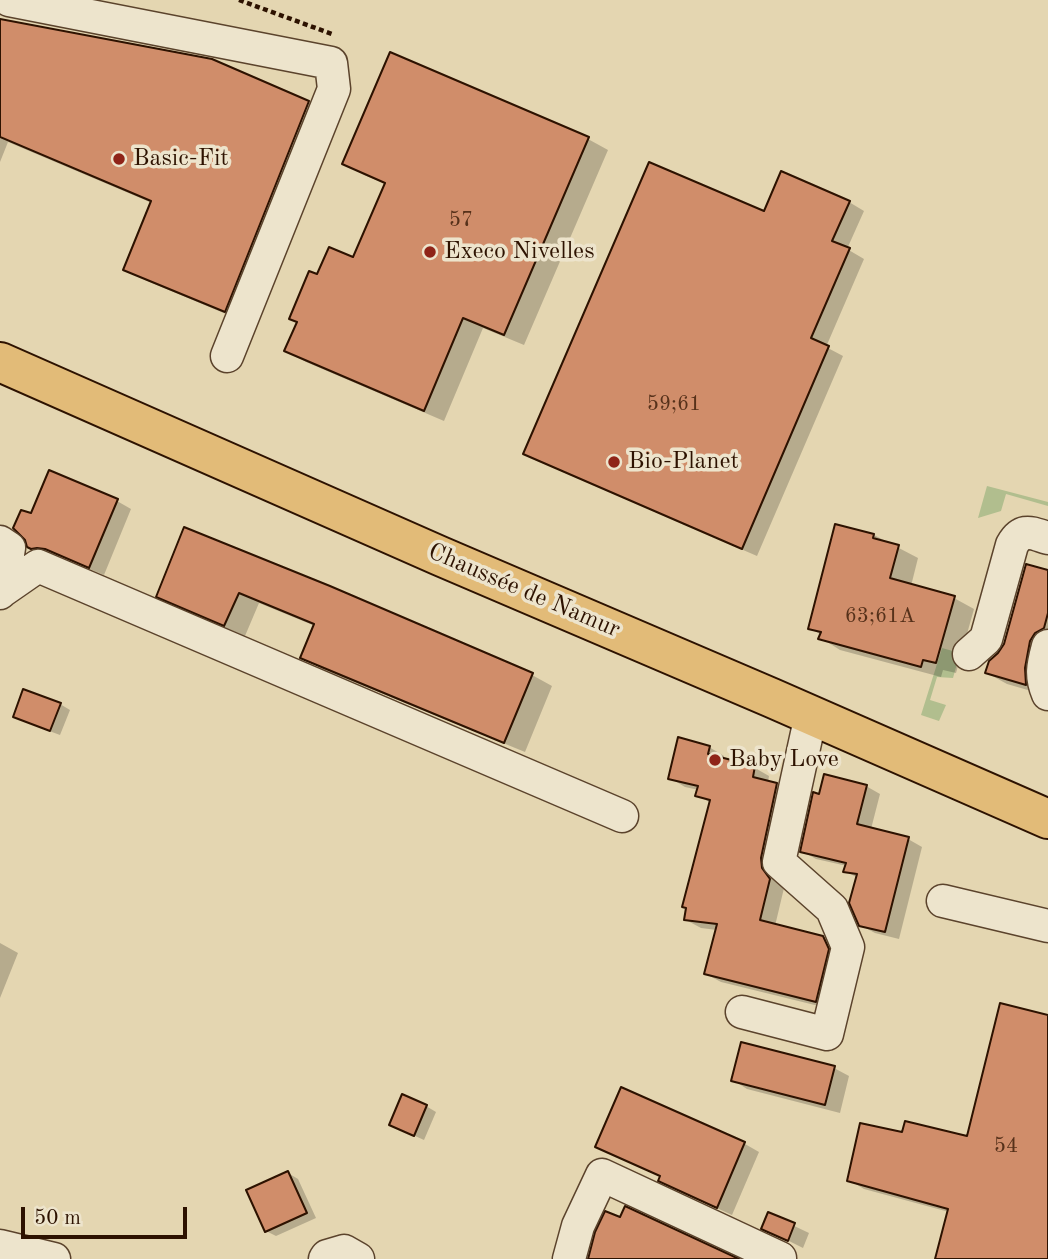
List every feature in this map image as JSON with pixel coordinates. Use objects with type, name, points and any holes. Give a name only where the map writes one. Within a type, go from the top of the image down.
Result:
[{"type":"main road","name":"Chaussée de Namur","points":[[0,362],[1048,819]]},
{"type":"lane","points":[[9,0],[331,63],[334,89],[227,356]]},
{"type":"lane","points":[[969,654],[986,639],[1017,536],[1027,532],[1048,538]]},
{"type":"lane","points":[[0,542],[9,548],[1,592]]},
{"type":"lane","points":[[1011,549],[1020,548],[1048,556]]},
{"type":"lane","points":[[1,592],[38,566],[622,816]]},
{"type":"lane","points":[[1048,646],[1042,668],[1043,682],[1048,694]]},
{"type":"lane","points":[[742,1012],[827,1034],[848,947],[832,909],[779,862],[811,715]]},
{"type":"lane","points":[[943,901],[1048,926]]},
{"type":"lane","points":[[569,1259],[578,1226],[601,1175],[779,1259]]},
{"type":"lane","points":[[0,1246],[54,1259]]},
{"type":"lane","points":[[325,1259],[345,1251],[358,1259]]},
{"type":"path","points":[[239,0],[343,38]]},
{"type":"green space","points":[[987,486],[1048,502],[1048,506],[1006,494],[1001,511],[978,518]]},
{"type":"green space","points":[[942,648],[960,653],[953,678],[937,677],[930,700],[946,705],[939,721],[921,715]]},
{"type":"building","points":[[0,19],[212,59],[309,101],[225,312],[123,270],[151,201],[0,137]]},
{"type":"building","points":[[390,52],[589,137],[504,335],[463,318],[424,411],[284,351],[297,322],[289,319],[309,271],[317,274],[329,247],[353,257],[385,183],[342,164]]},
{"type":"building","points":[[649,162],[764,211],[781,171],[850,201],[832,241],[850,248],[811,338],[829,346],[742,549],[523,454]]},
{"type":"building","points":[[49,470],[118,499],[89,568],[45,549],[27,547],[25,540],[13,528],[21,510],[31,513]]},
{"type":"building","points":[[835,524],[874,534],[873,538],[899,545],[890,578],[955,596],[936,663],[923,660],[921,667],[818,639],[821,632],[808,629]]},
{"type":"building","points":[[184,527],[533,673],[504,743],[300,658],[314,624],[239,593],[224,626],[156,597]]},
{"type":"building","points":[[1026,564],[1048,570],[1048,613],[1044,628],[1035,633],[1030,641],[1025,668],[1026,685],[985,673],[989,661],[1004,644]]},
{"type":"building","points":[[23,689],[61,703],[50,731],[13,717]]},
{"type":"building","points":[[678,737],[710,746],[708,754],[755,766],[753,777],[777,783],[761,858],[762,868],[770,879],[760,920],[823,936],[829,949],[816,1002],[704,974],[717,924],[684,920],[686,908],[682,907],[710,800],[695,796],[698,786],[668,779]]},
{"type":"building","points":[[824,774],[867,785],[857,824],[909,837],[885,932],[859,926],[849,903],[857,874],[843,872],[846,863],[800,852],[813,792],[819,794]]},
{"type":"building","points":[[1000,1003],[1048,1015],[1048,1259],[935,1259],[948,1209],[847,1181],[860,1123],[902,1132],[905,1121],[967,1136]]},
{"type":"building","points":[[741,1042],[835,1066],[825,1105],[731,1081]]},
{"type":"building","points":[[621,1087],[745,1142],[717,1208],[658,1181],[660,1176],[595,1147]]},
{"type":"building","points":[[402,1094],[427,1105],[414,1136],[389,1125]]},
{"type":"building","points":[[288,1171],[307,1213],[265,1232],[246,1190]]},
{"type":"building","points":[[625,1206],[739,1259],[588,1259],[595,1232],[605,1211],[620,1217]]},
{"type":"building","points":[[768,1212],[795,1223],[788,1241],[761,1229]]},
{"type":"place","name":"Basic-Fit","points":[[119,159]]},
{"type":"place","name":"Execo Nivelles","points":[[430,252]]},
{"type":"place","name":"Bio-Planet","points":[[614,462]]},
{"type":"place","name":"Baby Love","points":[[715,760]]}]
